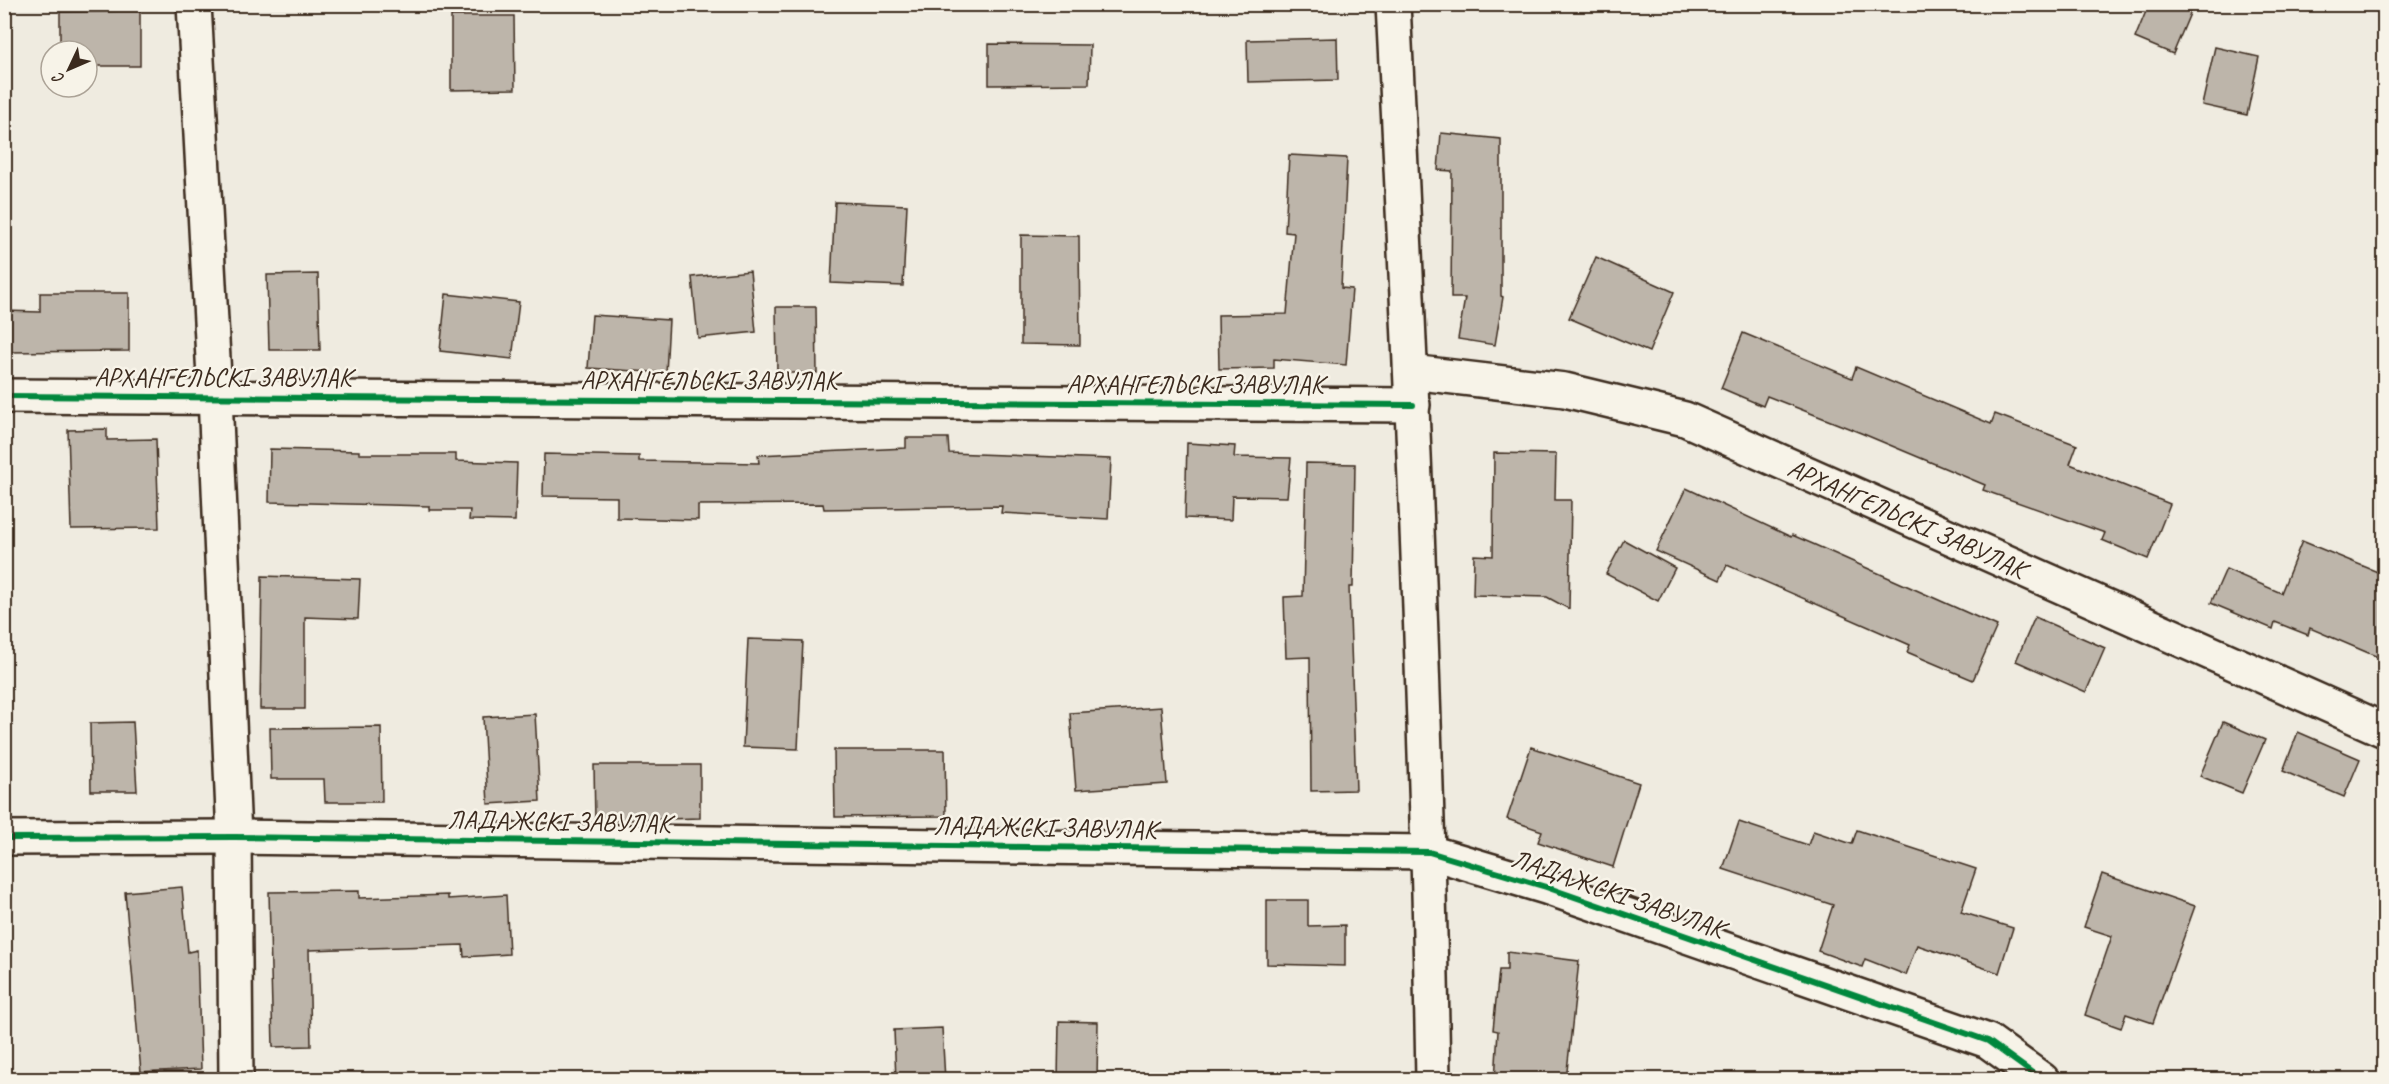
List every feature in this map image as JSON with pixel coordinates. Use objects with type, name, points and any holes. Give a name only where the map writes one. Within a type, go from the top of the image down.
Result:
[{"type":"street","points":[[194,4],[215,396],[234,837],[236,1080]]},
{"type":"street","points":[[1393,4],[1413,405],[1429,852],[1433,1080]]},
{"type":"street","name":"АРХАНГЕЛЬСКІ ЗАВУЛАК","points":[[1411,372],[1565,390],[1685,419],[2385,730]]},
{"type":"street","name":"АРХАНГЕЛЬСКІ ЗАВУЛАК","points":[[4,396],[1413,405]]},
{"type":"street","name":"ЛАДАЖСКІ ЗАВУЛАК","points":[[4,838],[234,837],[1429,852],[1546,887],[1988,1041],[2042,1080]]},
{"type":"building","points":[[2149,4],[2194,4],[2173,54],[2135,38]]},
{"type":"building","points":[[140,11],[140,66],[99,66],[99,39],[60,39],[60,12]]},
{"type":"building","points":[[451,16],[514,16],[515,89],[451,90]]},
{"type":"building","points":[[1337,38],[1338,80],[1248,82],[1247,40]]},
{"type":"building","points":[[989,44],[1090,45],[1089,84],[989,85]]},
{"type":"building","points":[[2215,47],[2259,57],[2247,115],[2202,105]]},
{"type":"building","points":[[1441,133],[1501,139],[1501,296],[1503,297],[1495,345],[1458,339],[1465,298],[1451,298],[1452,171],[1438,170]]},
{"type":"building","points":[[1289,155],[1347,158],[1341,288],[1352,289],[1346,365],[1274,359],[1274,368],[1219,369],[1218,315],[1287,314],[1294,233],[1285,232]]},
{"type":"building","points":[[835,202],[907,205],[903,286],[831,283]]},
{"type":"building","points":[[1021,235],[1079,236],[1080,345],[1021,344]]},
{"type":"building","points":[[1596,257],[1674,292],[1649,352],[1569,318]]},
{"type":"building","points":[[750,271],[756,332],[698,338],[692,277]]},
{"type":"building","points":[[318,274],[320,350],[269,350],[267,275]]},
{"type":"building","points":[[40,293],[129,293],[129,351],[4,352],[4,311],[40,312]]},
{"type":"building","points":[[446,294],[519,302],[512,359],[440,351]]},
{"type":"building","points":[[776,307],[816,307],[817,373],[777,373]]},
{"type":"building","points":[[592,315],[669,320],[666,373],[588,368]]},
{"type":"building","points":[[1743,333],[1852,378],[1856,367],[1991,424],[1995,414],[2077,445],[2070,464],[2170,504],[2148,559],[2102,540],[2105,533],[1983,490],[1985,485],[1861,433],[1767,396],[1763,406],[1721,388]]},
{"type":"building","points":[[107,429],[107,440],[156,439],[159,528],[71,529],[68,430]]},
{"type":"building","points":[[906,438],[948,438],[949,453],[1111,459],[1108,519],[1001,513],[1002,506],[824,509],[823,504],[698,505],[698,520],[617,518],[617,497],[543,496],[544,454],[639,456],[639,461],[759,463],[758,455],[906,448]]},
{"type":"building","points":[[1187,443],[1235,446],[1234,457],[1291,458],[1287,497],[1232,496],[1231,520],[1185,518]]},
{"type":"building","points":[[270,449],[359,451],[359,454],[456,454],[456,461],[517,463],[515,521],[469,520],[470,510],[429,510],[429,506],[269,502]]},
{"type":"building","points":[[1494,453],[1556,454],[1555,500],[1571,500],[1569,609],[1547,597],[1473,595],[1474,555],[1493,556]]},
{"type":"building","points":[[1306,463],[1355,464],[1353,587],[1349,587],[1356,790],[1311,791],[1310,657],[1286,658],[1284,597],[1303,596]]},
{"type":"building","points":[[1686,488],[1791,537],[1792,535],[1813,544],[1997,626],[1973,680],[1907,652],[1910,645],[1727,565],[1720,580],[1656,551]]},
{"type":"building","points":[[1624,540],[1675,568],[1658,601],[1606,574]]},
{"type":"building","points":[[2302,541],[2385,575],[2385,660],[2310,628],[2308,635],[2275,622],[2273,629],[2211,603],[2226,569],[2281,593]]},
{"type":"building","points":[[262,576],[360,579],[358,619],[305,617],[305,709],[260,709]]},
{"type":"building","points":[[2035,617],[2105,648],[2086,692],[2016,661]]},
{"type":"building","points":[[748,639],[803,641],[798,749],[743,747]]},
{"type":"building","points":[[1161,707],[1167,784],[1076,790],[1070,713]]},
{"type":"building","points":[[535,714],[540,801],[488,804],[483,717]]},
{"type":"building","points":[[133,722],[137,791],[91,791],[90,723]]},
{"type":"building","points":[[2223,722],[2265,740],[2242,793],[2200,776]]},
{"type":"building","points":[[381,727],[382,802],[325,802],[324,779],[271,779],[270,728]]},
{"type":"building","points":[[2298,732],[2360,759],[2344,797],[2283,771]]},
{"type":"building","points":[[1531,747],[1639,783],[1613,867],[1538,842],[1542,831],[1507,819]]},
{"type":"building","points":[[834,750],[945,750],[946,816],[835,817]]},
{"type":"building","points":[[594,765],[700,765],[700,818],[595,821]]},
{"type":"building","points":[[1739,822],[1808,845],[1813,831],[1852,844],[1857,830],[1976,869],[1961,912],[2013,928],[1999,973],[1917,945],[1906,975],[1865,959],[1862,967],[1818,951],[1833,905],[1723,869]]},
{"type":"building","points":[[2102,874],[2195,906],[2153,1023],[2126,1014],[2121,1028],[2085,1015],[2112,936],[2084,927]]},
{"type":"building","points":[[182,887],[188,952],[197,950],[201,1069],[141,1072],[125,892]]},
{"type":"building","points":[[359,891],[359,898],[448,895],[448,899],[506,895],[509,954],[464,957],[463,945],[309,950],[311,1046],[273,1047],[269,892]]},
{"type":"building","points":[[1267,900],[1308,900],[1308,926],[1345,925],[1345,966],[1267,964]]},
{"type":"building","points":[[1507,952],[1579,961],[1566,1080],[1495,1080],[1498,1031],[1493,1030],[1499,970],[1507,970]]},
{"type":"building","points":[[1059,1021],[1098,1022],[1097,1080],[1058,1080]]},
{"type":"building","points":[[942,1028],[945,1080],[896,1080],[894,1030]]},
{"type":"cycle path","points":[[4,396],[1413,405]]},
{"type":"cycle path","points":[[4,838],[234,837],[1429,852],[1546,887],[1988,1041],[2042,1080]]}]
